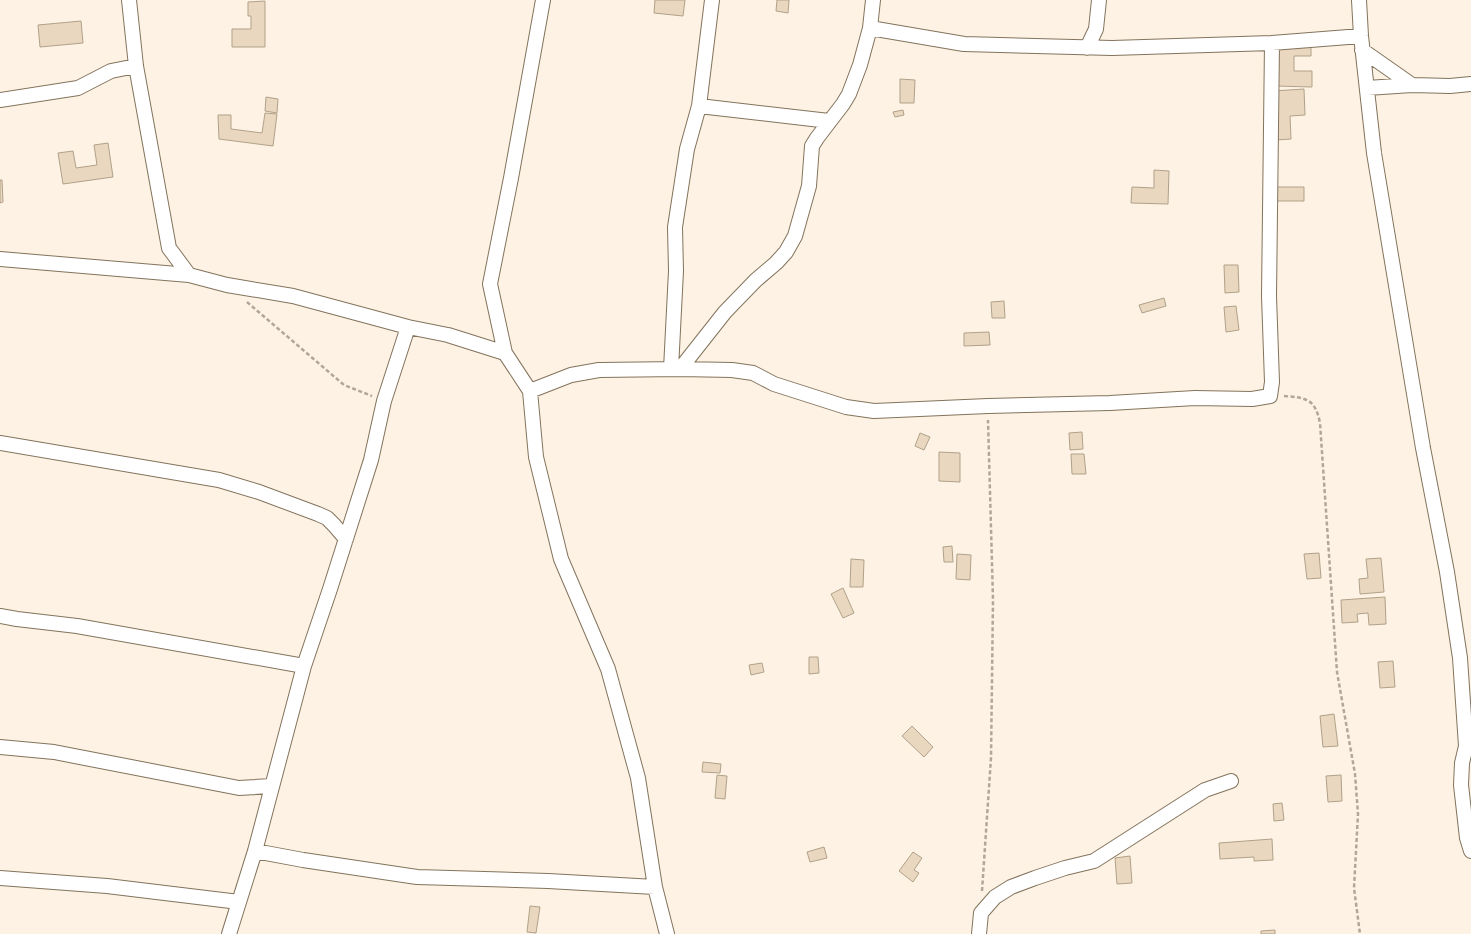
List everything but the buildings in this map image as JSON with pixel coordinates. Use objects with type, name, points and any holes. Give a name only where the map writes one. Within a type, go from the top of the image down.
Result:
[{"type":"street","points":[[129,0],[136,66],[169,248],[189,275]]},
{"type":"street","points":[[543,0],[490,284],[505,352],[530,391],[536,457],[559,550],[608,669],[638,778],[655,887],[667,934]]},
{"type":"street","points":[[676,369],[675,227],[687,148],[699,106],[712,0]]},
{"type":"street","points":[[676,369],[725,312],[786,252],[795,236],[809,186],[812,146],[849,94],[860,65],[870,28],[873,0]]},
{"type":"street","points":[[1087,48],[1096,29],[1099,0]]},
{"type":"street","points":[[1359,0],[1374,153],[1398,305],[1447,572],[1460,658],[1469,746],[1462,763],[1462,785],[1467,838],[1471,852]]},
{"type":"street","points":[[870,28],[964,44],[1087,48],[1272,43],[1362,43],[1412,85]]},
{"type":"street","points":[[530,391],[571,376],[599,370],[676,369],[732,370],[753,373],[774,384],[846,407],[874,411],[1110,403],[1195,398],[1252,400],[1270,396],[1272,382],[1269,296],[1272,43]]},
{"type":"street","points":[[0,100],[78,88],[111,71],[136,66]]},
{"type":"street","points":[[1367,88],[1471,84]]},
{"type":"street","points":[[699,106],[829,121]]},
{"type":"street","points":[[0,259],[189,275],[227,285],[293,296],[408,327],[448,335],[505,352]]},
{"type":"street","points":[[229,934],[254,851],[304,666],[371,460],[384,401],[408,327]]},
{"type":"street","points":[[0,443],[220,480],[259,492],[327,518],[346,539]]},
{"type":"street","points":[[0,616],[77,626],[304,666]]},
{"type":"street","points":[[0,747],[54,752],[239,788],[271,786]]},
{"type":"street","points":[[979,934],[981,913],[995,897],[1011,887],[1065,868],[1094,861],[1206,790],[1231,782]]},
{"type":"street","points":[[254,851],[417,877],[548,881],[655,887]]},
{"type":"street","points":[[0,878],[107,886],[239,902]]},
{"type":"path","points":[[227,285],[344,385],[384,401]]},
{"type":"path","points":[[1270,396],[1303,398],[1313,404],[1318,411],[1337,672],[1355,774],[1358,814],[1354,888],[1360,934]]},
{"type":"path","points":[[981,913],[990,758],[993,600],[988,406]]}]
